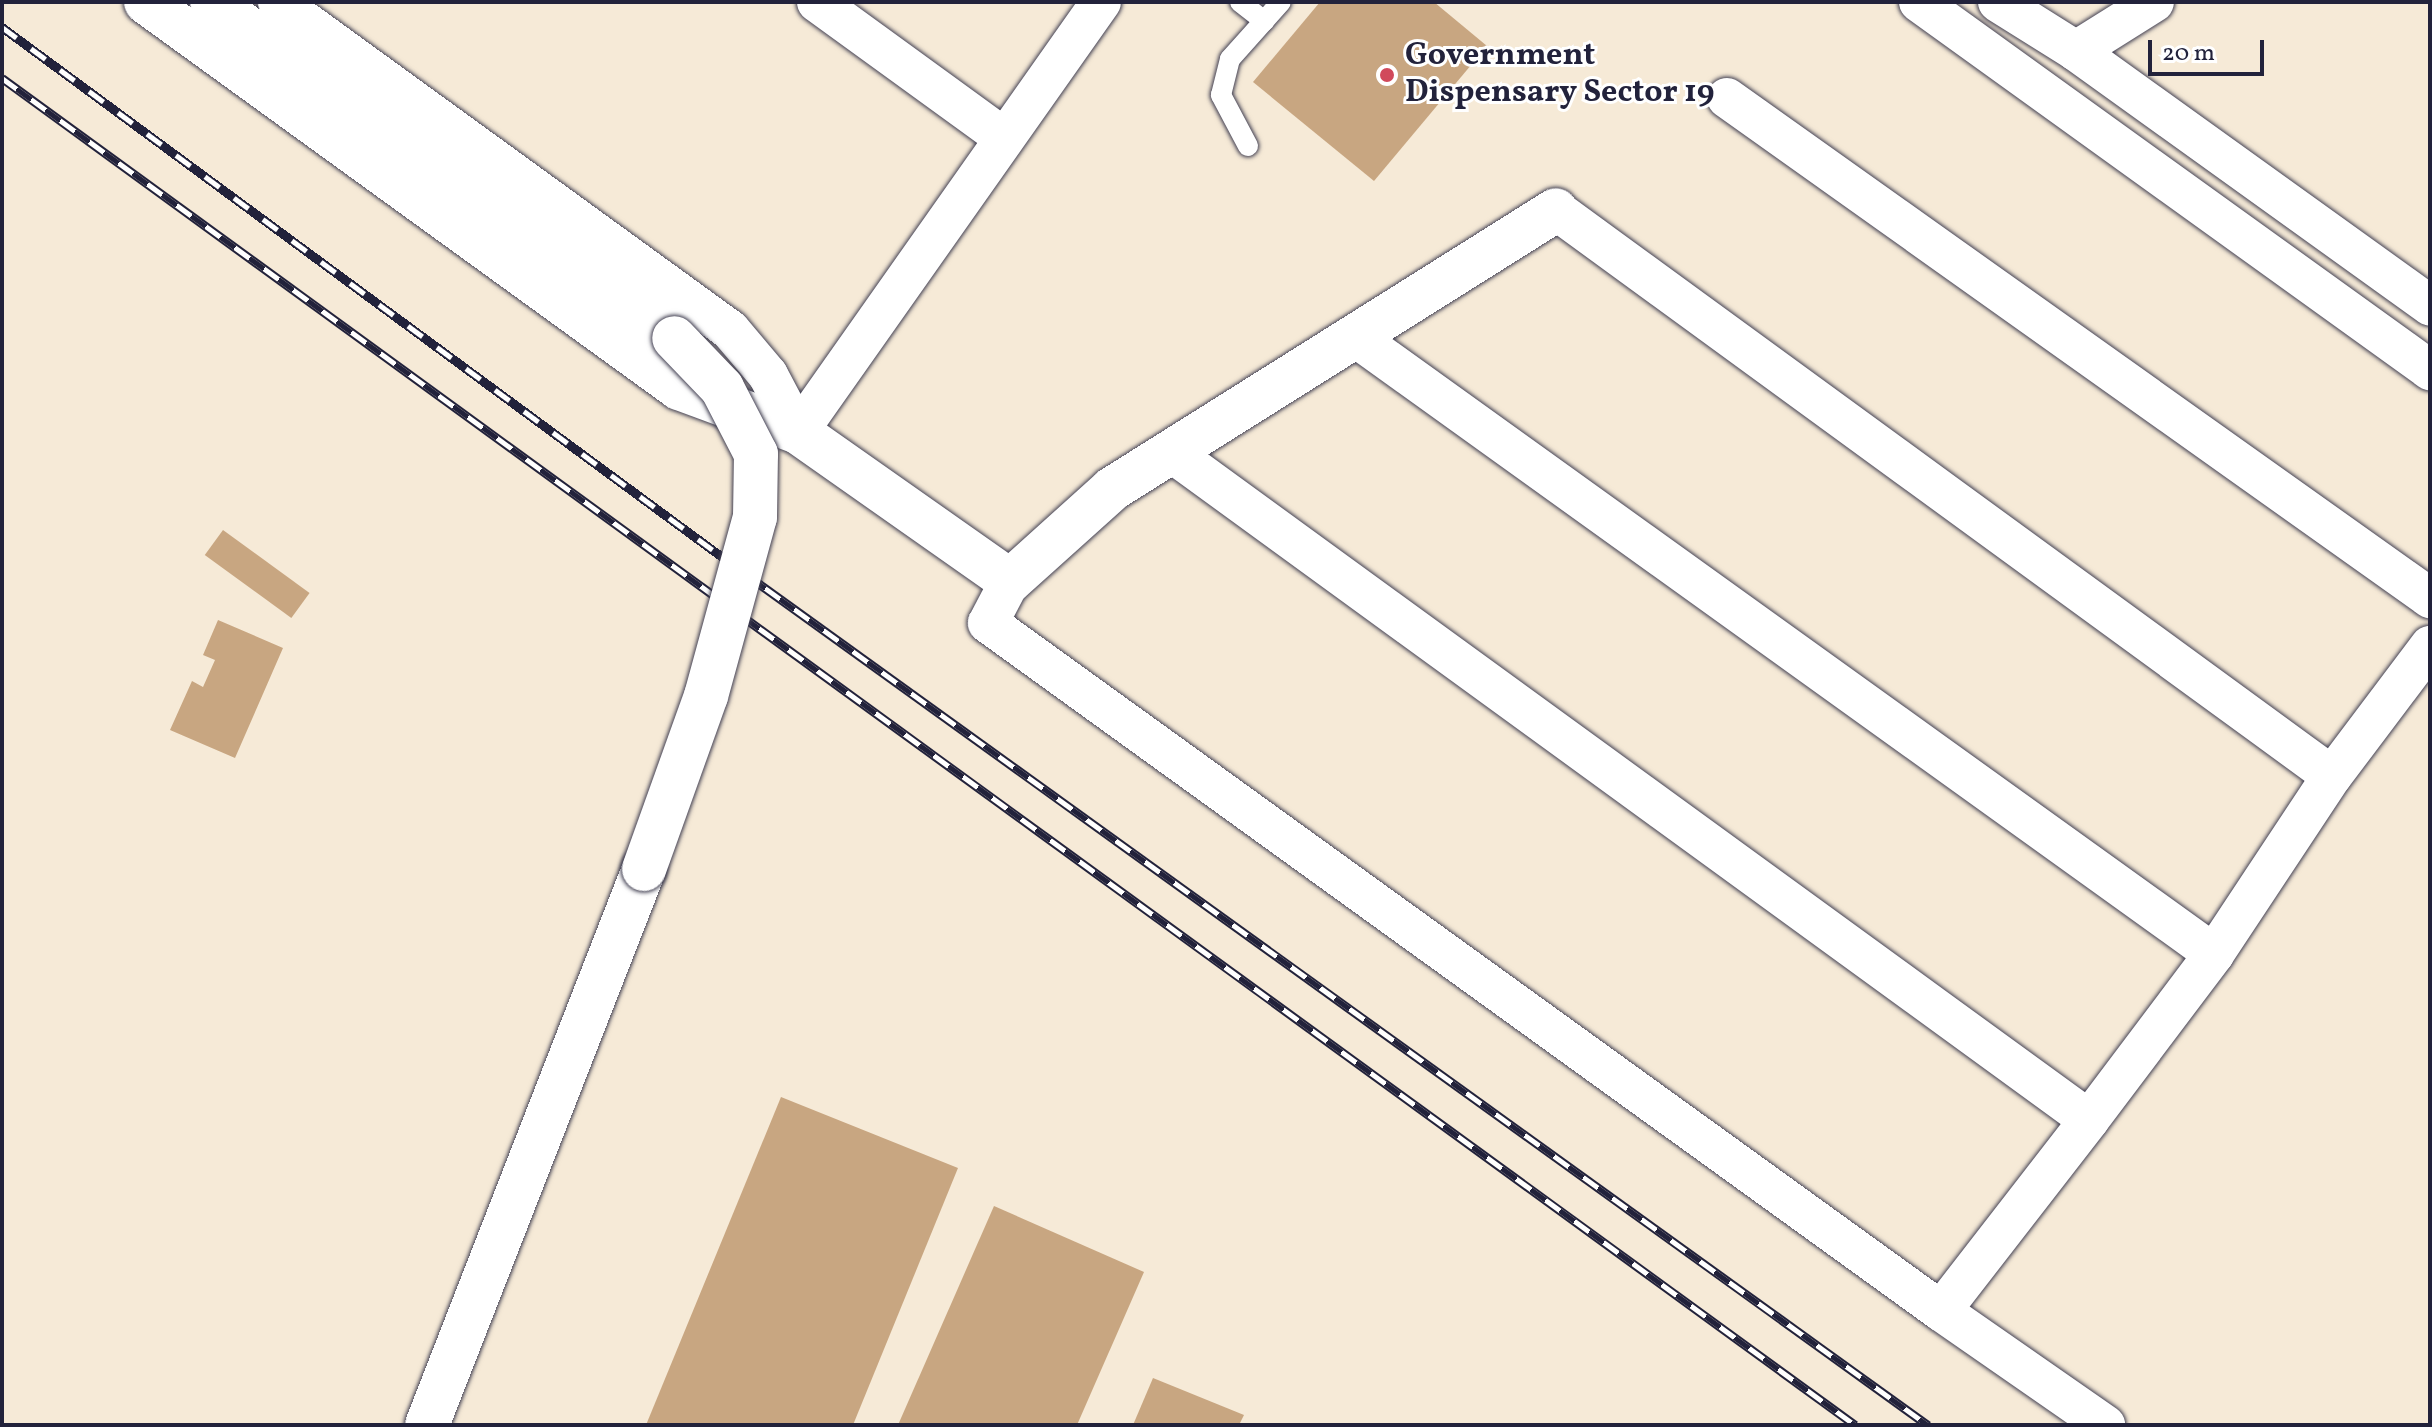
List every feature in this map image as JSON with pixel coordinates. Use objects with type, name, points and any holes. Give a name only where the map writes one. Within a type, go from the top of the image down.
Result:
[{"type":"street","points":[[146,2],[679,388],[798,432],[1010,581]]},
{"type":"street","points":[[212,2],[674,338],[722,388],[756,454],[755,517],[706,696],[644,869],[427,1425]]},
{"type":"street","points":[[278,2],[730,330],[768,375],[798,432]]},
{"type":"street","points":[[817,2],[860,14],[1003,137]]},
{"type":"street","points":[[798,432],[1101,2]]},
{"type":"street","points":[[1919,2],[2430,370]]},
{"type":"street","points":[[1998,2],[2076,51],[2430,305]]},
{"type":"street","points":[[2076,51],[2154,2]]},
{"type":"street","points":[[1727,98],[2430,598]]},
{"type":"street","points":[[2105,1425],[1941,1311],[988,623],[1010,581],[1112,489],[1556,210],[2332,776]]},
{"type":"street","points":[[1354,336],[2214,954]]},
{"type":"street","points":[[1171,452],[2089,1120]]},
{"type":"street","points":[[1941,1311],[2214,954],[2332,776],[2430,646]]},
{"type":"lane","points":[[1240,2],[1264,21]]},
{"type":"lane","points":[[1248,146],[1221,95],[1230,59],[1281,2]]},
{"type":"building","points":[[1320,2],[1434,2],[1487,46],[1374,181],[1253,82]]},
{"type":"building","points":[[223,530],[310,593],[291,618],[205,555]]},
{"type":"building","points":[[218,620],[283,648],[235,758],[170,730],[192,681],[203,687],[215,660],[203,655]]},
{"type":"building","points":[[781,1097],[958,1168],[853,1425],[646,1425]]},
{"type":"building","points":[[994,1206],[1144,1272],[1077,1425],[898,1425]]},
{"type":"building","points":[[1153,1378],[1244,1415],[1239,1425],[1133,1425]]},
{"type":"railway","points":[[2,27],[736,567],[1928,1425]]},
{"type":"railway","points":[[2,78],[1855,1425]]},
{"type":"place","name":"Government Dispensary Sector 19","points":[[1387,75]]}]
